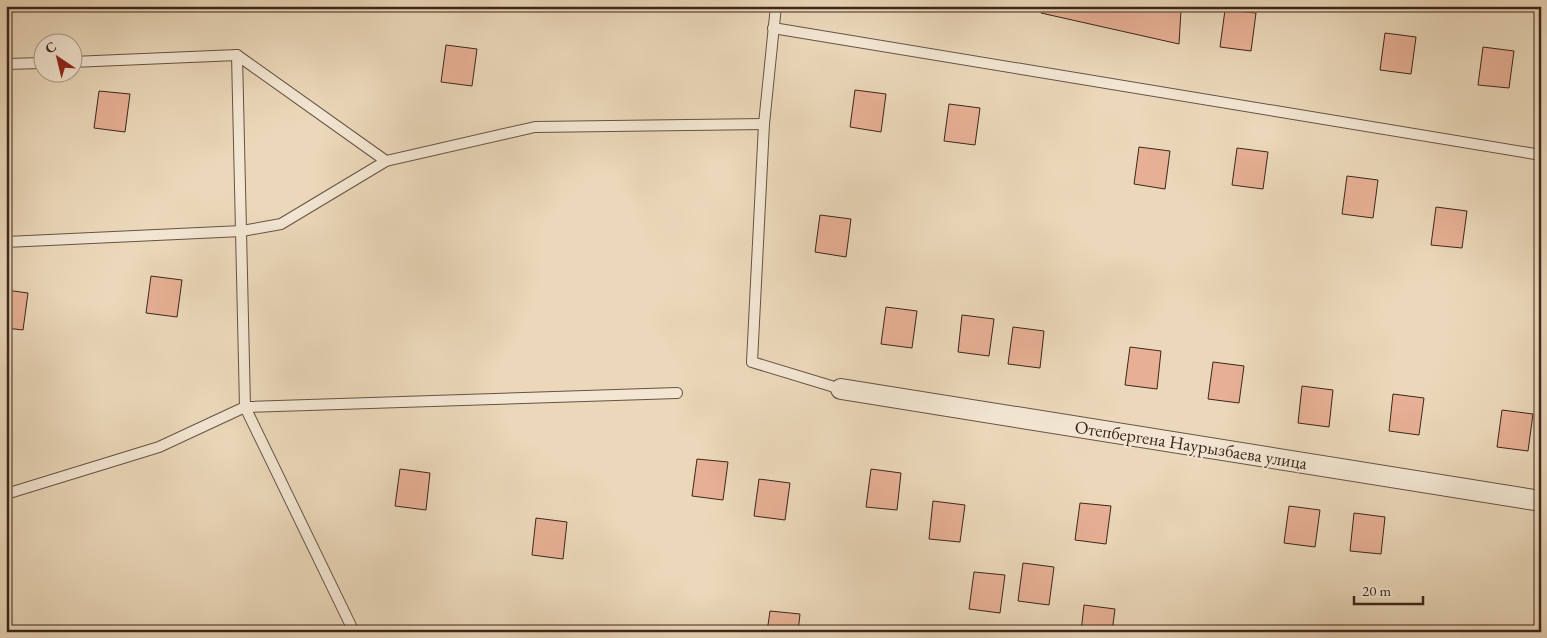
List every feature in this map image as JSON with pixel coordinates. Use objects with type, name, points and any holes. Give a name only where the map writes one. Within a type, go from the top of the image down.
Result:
[{"type":"street","name":"Отепбергена Наурызбаева улица","points":[[841,389],[1541,501]]},
{"type":"lane","points":[[776,6],[764,124],[752,362],[841,389]]},
{"type":"lane","points":[[773,28],[1541,156]]},
{"type":"lane","points":[[82,62],[238,55],[386,161]]},
{"type":"lane","points":[[238,55],[245,407],[354,632]]},
{"type":"lane","points":[[6,64],[32,63]]},
{"type":"lane","points":[[6,242],[242,231],[281,224],[386,161],[535,127],[764,124]]},
{"type":"lane","points":[[6,494],[160,447],[245,407],[677,392]]},
{"type":"building","points":[[1042,6],[1188,6],[1181,10],[1179,44],[1041,13]]},
{"type":"building","points":[[1225,10],[1256,13],[1251,51],[1220,47]]},
{"type":"building","points":[[1385,33],[1416,37],[1411,74],[1380,70]]},
{"type":"building","points":[[446,45],[477,49],[472,86],[441,82]]},
{"type":"building","points":[[1483,47],[1514,51],[1509,88],[1478,85]]},
{"type":"building","points":[[855,90],[886,94],[881,132],[850,127]]},
{"type":"building","points":[[99,91],[130,94],[125,132],[94,128]]},
{"type":"building","points":[[949,104],[980,108],[975,145],[944,141]]},
{"type":"building","points":[[1139,147],[1170,151],[1165,189],[1134,184]]},
{"type":"building","points":[[1237,148],[1268,152],[1263,189],[1232,185]]},
{"type":"building","points":[[1347,176],[1378,180],[1373,218],[1342,214]]},
{"type":"building","points":[[1436,207],[1467,211],[1462,248],[1431,245]]},
{"type":"building","points":[[820,215],[851,219],[846,257],[815,252]]},
{"type":"building","points":[[151,276],[182,280],[177,317],[146,313]]},
{"type":"building","points":[[6,290],[28,293],[23,330],[6,328]]},
{"type":"building","points":[[886,307],[917,311],[912,348],[881,344]]},
{"type":"building","points":[[962,315],[994,319],[989,356],[958,352]]},
{"type":"building","points":[[1013,327],[1044,331],[1040,368],[1008,364]]},
{"type":"building","points":[[1130,347],[1161,351],[1157,389],[1125,385]]},
{"type":"building","points":[[1213,362],[1244,366],[1239,403],[1208,399]]},
{"type":"building","points":[[1302,386],[1333,390],[1329,427],[1298,423]]},
{"type":"building","points":[[1393,394],[1424,398],[1419,435],[1389,431]]},
{"type":"building","points":[[1502,410],[1533,414],[1528,451],[1497,447]]},
{"type":"building","points":[[697,459],[728,462],[723,500],[692,496]]},
{"type":"building","points":[[400,469],[430,473],[426,510],[395,506]]},
{"type":"building","points":[[871,469],[901,473],[897,510],[866,507]]},
{"type":"building","points":[[759,479],[790,483],[785,520],[754,516]]},
{"type":"building","points":[[933,501],[965,505],[960,542],[929,539]]},
{"type":"building","points":[[1080,503],[1111,506],[1106,544],[1075,540]]},
{"type":"building","points":[[1289,506],[1320,510],[1315,547],[1284,543]]},
{"type":"building","points":[[1354,513],[1385,517],[1381,554],[1350,551]]},
{"type":"building","points":[[536,518],[567,522],[563,559],[532,555]]},
{"type":"building","points":[[1023,563],[1054,567],[1049,605],[1018,601]]},
{"type":"building","points":[[974,572],[1005,575],[1000,613],[969,609]]},
{"type":"building","points":[[1084,605],[1115,609],[1112,632],[1081,632]]},
{"type":"building","points":[[770,611],[800,614],[798,632],[767,632]]}]
